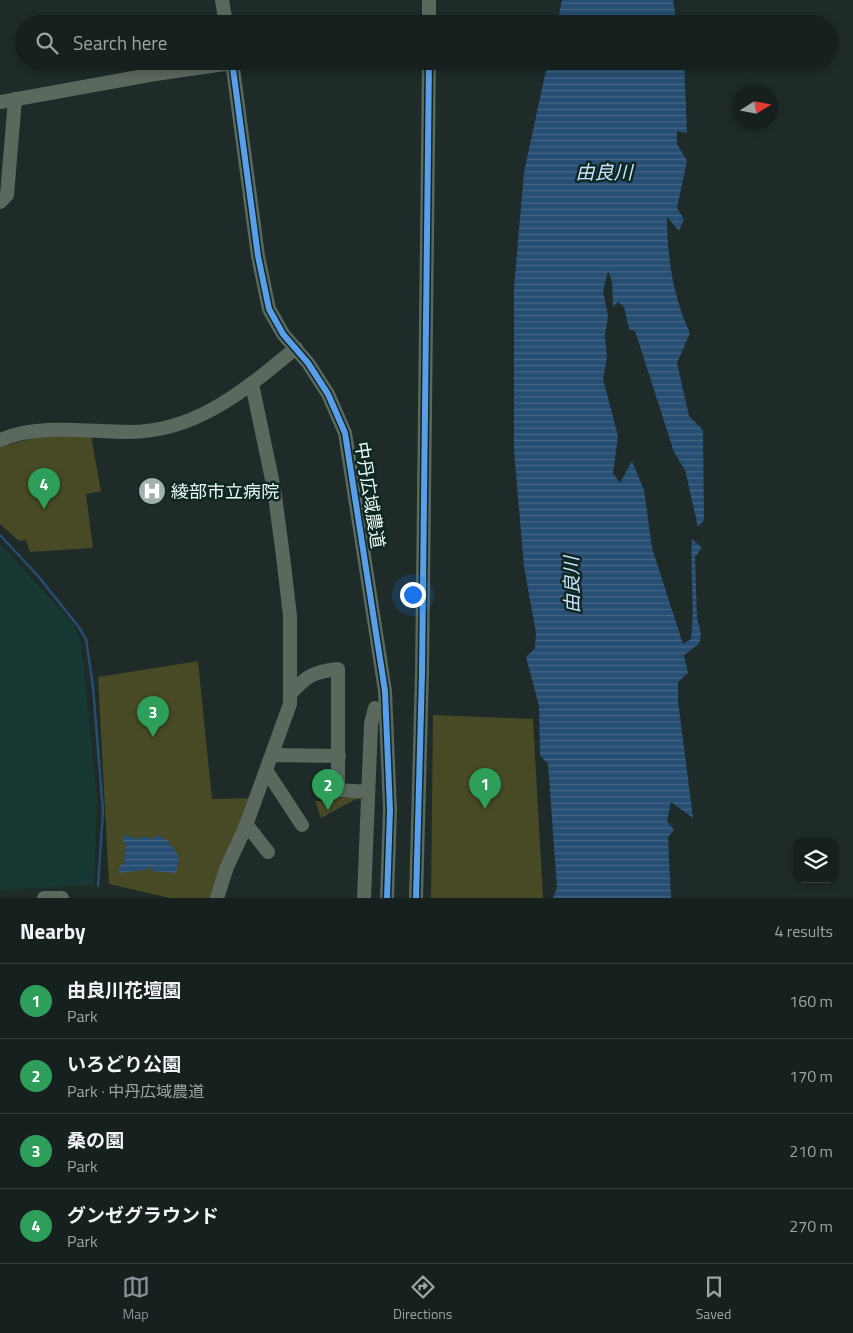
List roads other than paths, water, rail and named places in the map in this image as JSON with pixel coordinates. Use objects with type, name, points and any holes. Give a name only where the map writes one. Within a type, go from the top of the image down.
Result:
[{"type":"street","points":[[222,0],[224,15]]},
{"type":"street","points":[[429,0],[429,15]]},
{"type":"street","points":[[0,102],[181,70]]},
{"type":"street","name":"中丹広域農道","points":[[233,70],[258,256],[268,309],[283,334],[296,348],[328,394],[345,433],[386,691],[390,810],[388,898]]},
{"type":"street","points":[[416,898],[422,683],[429,70]]},
{"type":"street","points":[[0,202],[7,195],[14,99]]},
{"type":"street","points":[[0,440],[22,433],[39,431],[131,432],[177,426],[201,416],[252,384],[296,348]]},
{"type":"street","points":[[217,898],[227,867],[246,824],[290,704],[290,616],[283,556],[274,489],[252,384]]},
{"type":"street","points":[[290,694],[305,677],[319,671],[338,670],[338,790],[368,792]]},
{"type":"street","points":[[364,898],[371,724],[375,708]]},
{"type":"street","points":[[272,755],[339,756]]},
{"type":"street","points":[[266,770],[302,825]]},
{"type":"street","points":[[246,824],[268,852]]},
{"type":"street","points":[[44,898],[62,898]]},
{"type":"water","points":[[562,0],[673,0],[676,15],[559,15]]},
{"type":"water","name":"由良川","points":[[546,70],[684,70],[687,133],[677,131],[677,144],[687,161],[677,208],[684,219],[679,231],[667,217],[667,232],[675,291],[690,333],[677,363],[689,416],[703,430],[704,520],[698,527],[685,470],[674,452],[635,331],[629,329],[624,307],[618,302],[613,307],[612,281],[608,271],[603,291],[608,316],[605,335],[607,357],[603,379],[618,436],[613,473],[620,483],[632,461],[644,490],[652,548],[683,644],[691,639],[693,602],[692,539],[702,548],[695,557],[697,618],[701,633],[699,644],[684,655],[688,673],[678,682],[678,701],[693,818],[671,802],[667,821],[674,830],[668,837],[671,898],[553,898],[557,888],[548,764],[540,755],[539,706],[526,657],[535,648],[536,633],[524,567],[514,450],[514,287],[524,172]]},
{"type":"water","points":[[124,835],[139,839],[143,836],[153,839],[158,835],[169,841],[170,846],[173,847],[179,857],[176,873],[152,871],[151,866],[145,870],[119,873],[120,865],[124,864],[126,845],[123,843]]},
{"type":"waterway","points":[[0,535],[38,576],[78,626],[86,639],[93,687],[103,811],[98,886]]},
{"type":"place","name":"綾部市立病院","points":[[152,491]]},
{"type":"place","name":"グンゼグラウンド","points":[[44,509]]},
{"type":"place","name":"桑の園","points":[[153,737]]},
{"type":"place","name":"由良川花壇園","points":[[485,809]]},
{"type":"place","name":"いろどり公園","points":[[328,810]]}]
